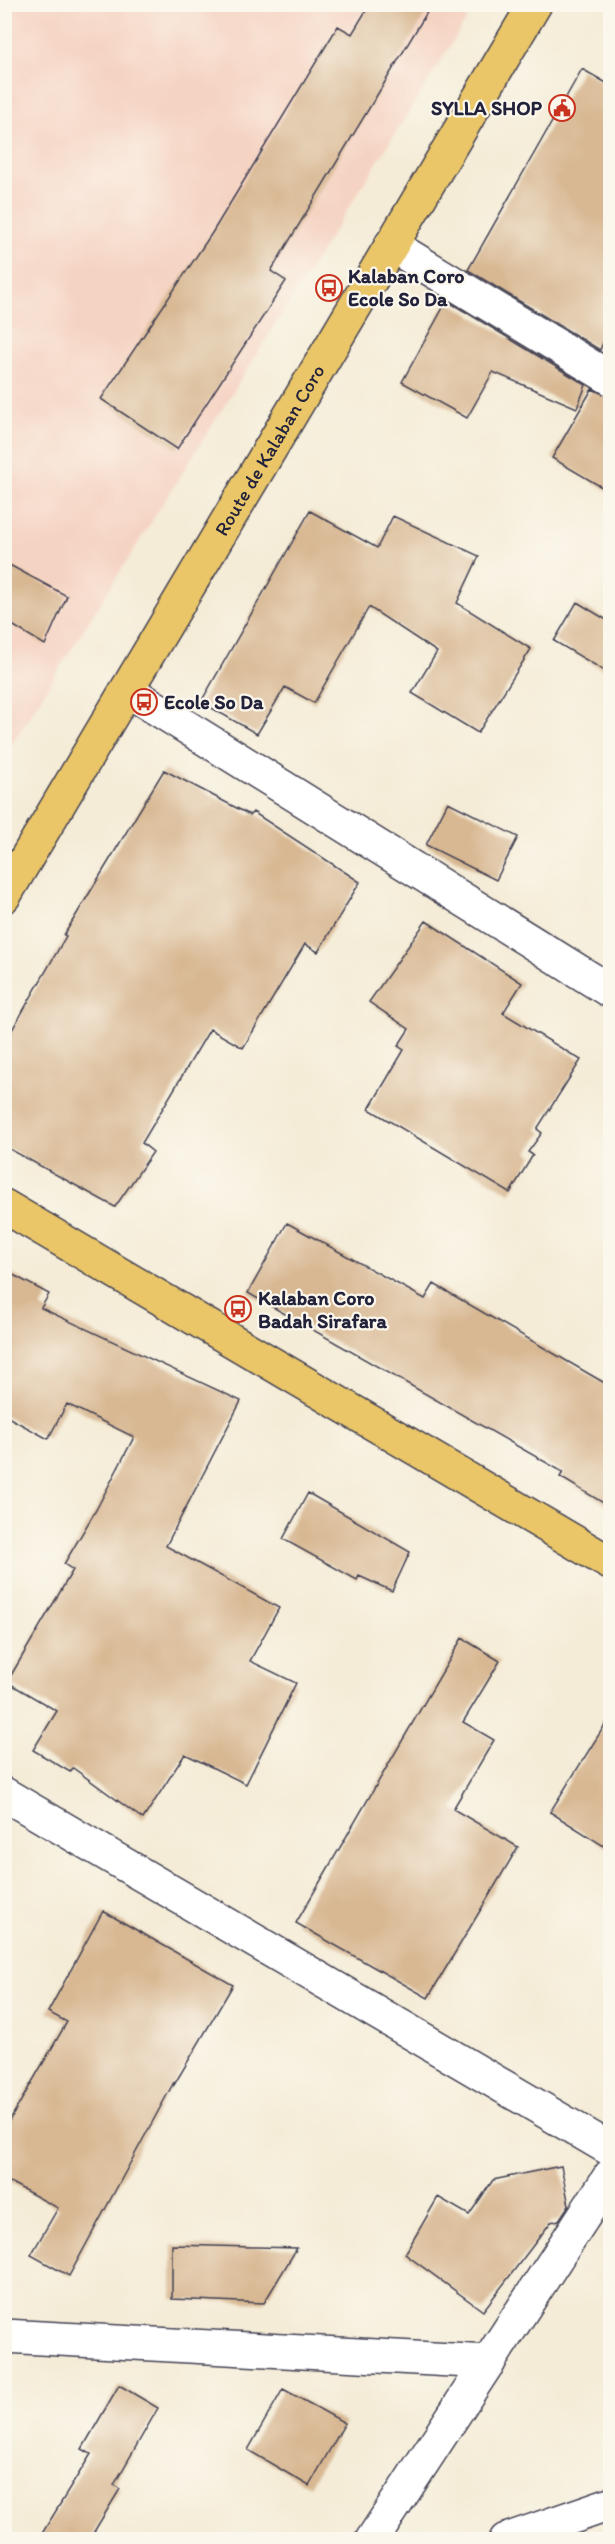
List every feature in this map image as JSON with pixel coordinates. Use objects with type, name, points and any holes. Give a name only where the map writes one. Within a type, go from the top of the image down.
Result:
[{"type":"main road","name":"Route de Kalaban Coro","points":[[4,896],[14,864],[127,690],[535,4]]},
{"type":"main road","points":[[4,1206],[610,1563]]},
{"type":"street","points":[[391,245],[610,378]]},
{"type":"street","points":[[127,690],[610,988]]},
{"type":"street","points":[[4,1794],[610,2149]]},
{"type":"street","points":[[372,2540],[610,2176]]},
{"type":"street","points":[[4,2336],[489,2362]]},
{"type":"street","points":[[506,2540],[610,2504]]},
{"type":"shaded area","points":[[5,5],[476,5],[5,755]]},
{"type":"building","points":[[370,4],[432,4],[271,271],[286,281],[177,449],[101,399],[212,233],[338,26],[352,34]]},
{"type":"building","points":[[582,69],[610,85],[610,326],[600,350],[468,270]]},
{"type":"building","points":[[449,302],[586,385],[577,408],[493,372],[467,418],[402,382],[444,306],[446,307]]},
{"type":"building","points":[[592,389],[610,397],[610,492],[552,458]]},
{"type":"building","points":[[310,511],[377,548],[393,516],[479,556],[457,603],[531,649],[478,733],[412,693],[437,652],[369,607],[314,703],[285,687],[257,734],[201,702]]},
{"type":"building","points":[[4,562],[67,596],[45,645],[4,620]]},
{"type":"building","points":[[577,602],[610,622],[610,674],[554,641]]},
{"type":"building","points":[[164,770],[250,815],[253,812],[360,882],[318,952],[305,944],[243,1048],[210,1029],[142,1143],[153,1152],[115,1207],[4,1146],[4,1044],[66,936],[64,935]]},
{"type":"building","points":[[448,802],[518,837],[496,880],[426,845]]},
{"type":"building","points":[[426,921],[522,983],[503,1013],[581,1060],[537,1129],[542,1133],[528,1152],[533,1155],[510,1193],[369,1109],[404,1050],[398,1046],[409,1029],[369,1002]]},
{"type":"building","points":[[287,1223],[425,1299],[434,1284],[610,1386],[610,1507],[560,1477],[563,1472],[248,1293]]},
{"type":"building","points":[[4,1270],[49,1294],[41,1308],[241,1401],[166,1546],[279,1608],[250,1661],[296,1683],[246,1784],[185,1754],[143,1819],[73,1768],[70,1772],[33,1750],[57,1711],[7,1682],[73,1570],[64,1564],[96,1510],[134,1437],[67,1404],[48,1439],[4,1415]]},
{"type":"building","points":[[308,1493],[410,1552],[392,1591],[359,1576],[357,1580],[283,1539]]},
{"type":"building","points":[[462,1638],[500,1661],[463,1722],[494,1740],[453,1809],[518,1847],[428,1998],[296,1923]]},
{"type":"building","points":[[610,1717],[610,1850],[550,1812]]},
{"type":"building","points":[[103,1911],[233,1985],[174,2085],[174,2082],[69,2276],[31,2255],[58,2208],[4,2179],[4,2130],[67,2022],[48,2012]]},
{"type":"building","points":[[561,2166],[569,2205],[559,2220],[551,2222],[483,2311],[405,2254],[438,2197],[469,2215],[493,2180]]},
{"type":"building","points":[[172,2245],[297,2248],[264,2303],[172,2299]]},
{"type":"building","points":[[119,2385],[158,2408],[114,2485],[120,2489],[89,2540],[38,2540],[91,2454],[82,2449]]},
{"type":"building","points":[[283,2389],[345,2423],[309,2486],[248,2450]]},
{"type":"place","name":"SYLLA SHOP","points":[[562,108]]},
{"type":"place","name":"Kalaban Coro Ecole So Da","points":[[329,288]]},
{"type":"place","name":"Ecole So Da","points":[[144,702]]},
{"type":"place","name":"Kalaban Coro Badah Sirafara","points":[[238,1309]]}]
